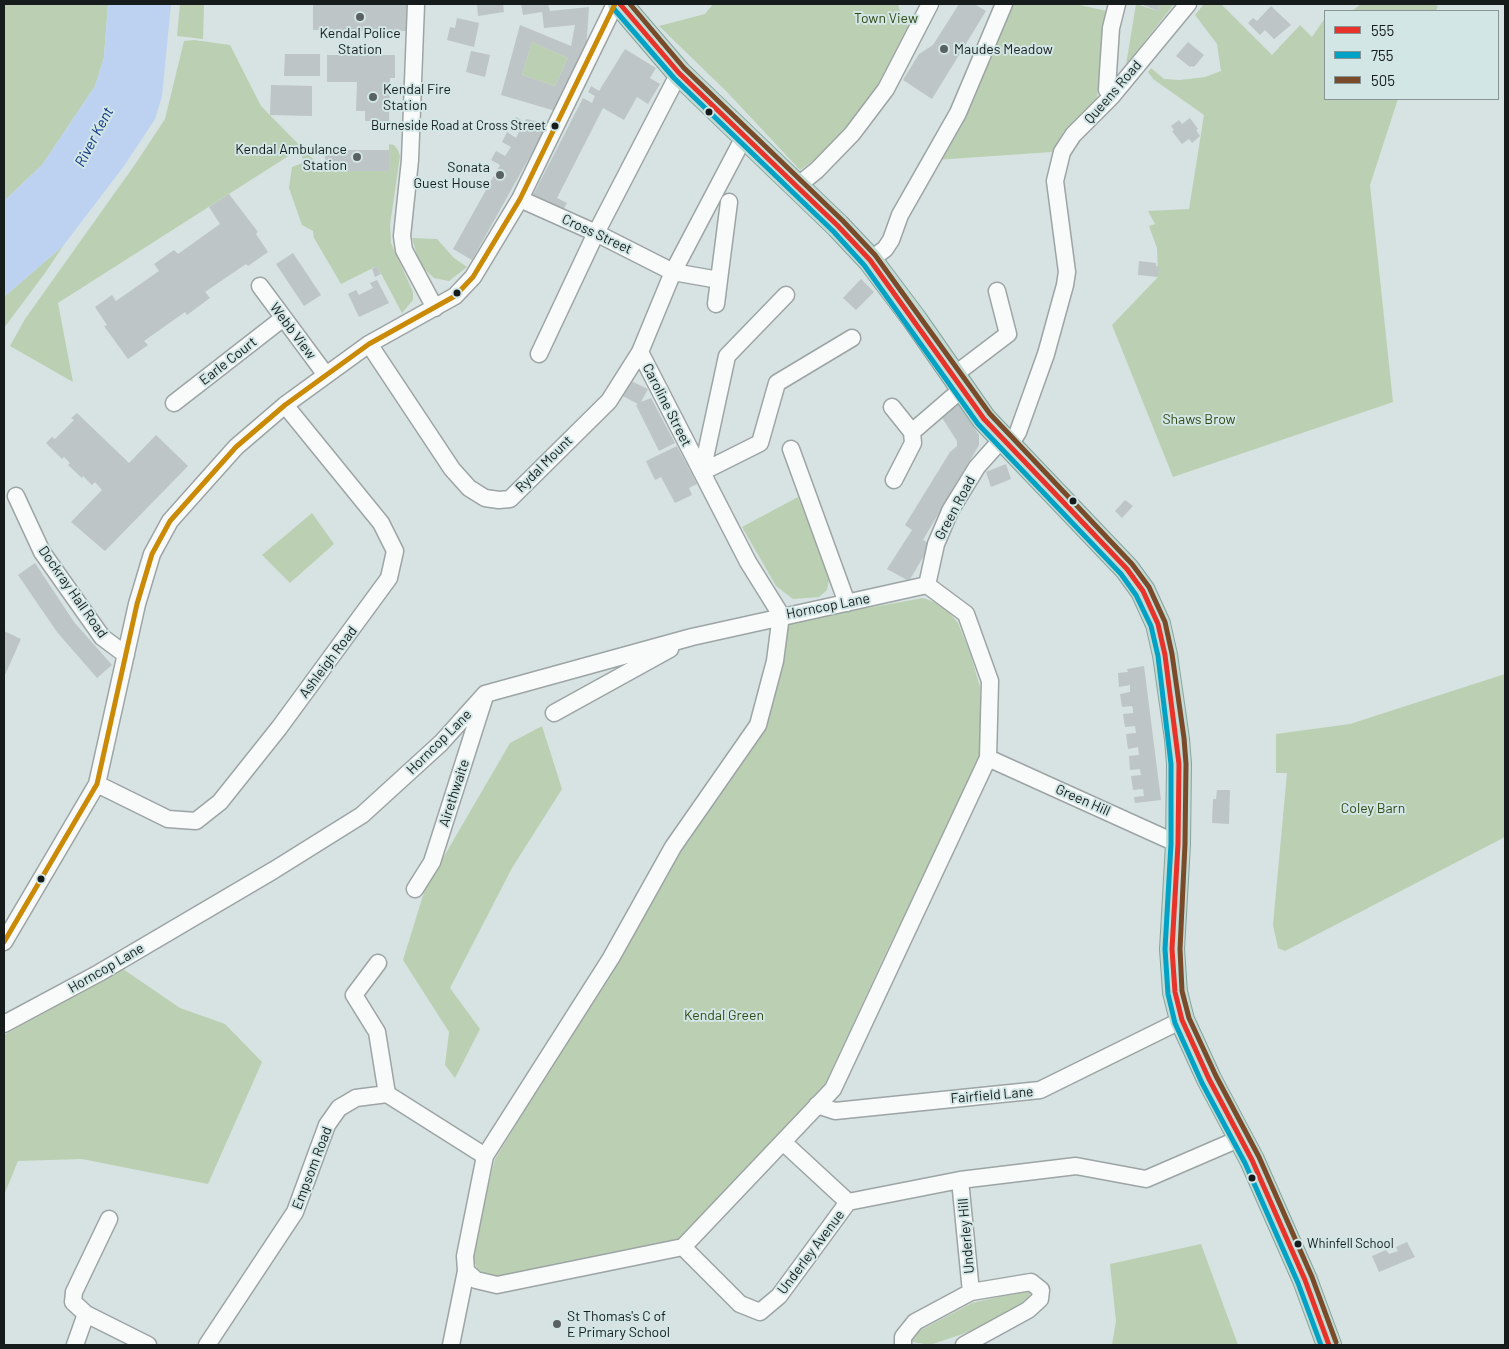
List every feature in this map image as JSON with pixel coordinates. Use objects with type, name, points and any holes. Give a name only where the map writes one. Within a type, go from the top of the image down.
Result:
[{"type":"highway","points":[[620,4],[679,73],[838,226],[870,260],[1006,443],[1127,569],[1151,608],[1165,656],[1179,764],[1178,844],[1172,949],[1175,992],[1182,1020],[1209,1079],[1241,1138],[1305,1280],[1329,1345]]},
{"type":"street","points":[[416,4],[410,160],[402,236],[404,250],[435,308]]},
{"type":"street","points":[[4,942],[97,784],[137,604],[152,554],[170,522],[236,447],[285,405],[370,344],[456,296],[473,276],[520,199],[615,4]]},
{"type":"street","points":[[796,187],[817,170],[852,134],[886,89],[930,4]]},
{"type":"street","points":[[870,260],[885,249],[891,240],[900,215],[958,112],[1004,4]]},
{"type":"street","points":[[1112,96],[1107,90],[1111,28],[1117,4]]},
{"type":"street","name":"Queens Road","points":[[1006,443],[1018,432],[1040,371],[1066,285],[1067,272],[1056,200],[1057,166],[1066,143],[1112,96],[1188,4]]},
{"type":"street","points":[[539,354],[596,233],[679,73]]},
{"type":"street","name":"Caroline Street","points":[[744,137],[673,272],[640,352],[748,562],[782,615]]},
{"type":"street","name":"Cross Street","points":[[520,199],[596,233],[673,272],[719,280]]},
{"type":"street","points":[[716,304],[729,202]]},
{"type":"street","name":"Webb View","points":[[260,286],[326,375]]},
{"type":"street","points":[[912,432],[1008,334],[997,291]]},
{"type":"street","points":[[702,472],[727,356],[786,294]]},
{"type":"street","name":"Earle Court","points":[[174,403],[282,318]]},
{"type":"street","points":[[702,472],[760,443],[777,382],[852,338]]},
{"type":"street","name":"Rydal Mount","points":[[370,344],[452,469],[469,488],[485,498],[499,500],[510,499],[609,401],[640,352]]},
{"type":"street","name":"Ashleigh Road","points":[[97,784],[168,819],[196,821],[220,802],[279,728],[388,578],[395,551],[381,523],[285,405]]},
{"type":"street","points":[[892,407],[912,432],[913,443],[894,480]]},
{"type":"street","name":"Green Road","points":[[927,585],[936,544],[950,511],[978,466],[1006,443]]},
{"type":"street","points":[[791,449],[847,603]]},
{"type":"street","name":"Dockray Hall Road","points":[[16,496],[42,552],[102,637],[126,655]]},
{"type":"street","points":[[466,1271],[476,1280],[497,1285],[683,1247],[833,1089],[988,758],[990,681],[966,614],[927,585]]},
{"type":"street","name":"Horncop Lane","points":[[4,1024],[98,973],[274,870],[362,815],[442,743],[485,694],[692,637],[782,615],[927,585]]},
{"type":"street","points":[[451,1345],[466,1271],[465,1256],[485,1156],[611,958],[674,847],[758,725],[775,661],[782,615]]},
{"type":"street","points":[[554,713],[692,637]]},
{"type":"street","name":"Airethwaite","points":[[415,889],[432,862],[485,694]]},
{"type":"street","name":"Green Hill","points":[[988,758],[1089,802],[1178,844]]},
{"type":"street","points":[[378,963],[354,995],[377,1032],[387,1094],[485,1156]]},
{"type":"street","name":"Fairfield Lane","points":[[817,1106],[835,1110],[1040,1090],[1182,1020]]},
{"type":"street","name":"Empsom Road","points":[[207,1345],[295,1212],[327,1125],[338,1108],[356,1098],[387,1094]]},
{"type":"street","points":[[782,1142],[848,1202],[960,1180],[1076,1166],[1146,1179],[1241,1138]]},
{"type":"street","name":"Underley Hill","points":[[960,1180],[971,1292]]},
{"type":"street","name":"Underley Avenue","points":[[683,1247],[740,1304],[760,1312],[779,1296],[848,1202]]},
{"type":"street","points":[[109,1219],[74,1292],[72,1302],[86,1314],[148,1345]]},
{"type":"street","name":"Underley Hill","points":[[903,1345],[903,1337],[915,1322],[971,1292],[1031,1282],[1041,1290],[1040,1299],[1028,1310],[964,1345]]},
{"type":"street","points":[[75,1345],[86,1314]]},
{"type":"green space","points":[[4,4],[108,4],[104,57],[95,86],[42,165],[4,201]]},
{"type":"green space","points":[[180,4],[204,4],[203,39],[177,36]]},
{"type":"green space","name":"Town View","points":[[713,4],[898,4],[902,18],[908,26],[873,94],[824,153],[800,170],[727,92],[659,26],[705,14]]},
{"type":"green space","points":[[1008,4],[1075,4],[1107,11],[1097,99],[1063,132],[1052,152],[935,160]]},
{"type":"green space","points":[[1136,4],[1158,11],[1161,4],[1174,4],[1126,65]]},
{"type":"green space","name":"Shaws Brow","points":[[1204,4],[1221,4],[1272,55],[1300,25],[1312,37],[1324,19],[1324,100],[1398,100],[1370,185],[1393,402],[1173,477],[1112,325],[1158,277],[1157,248],[1149,226],[1155,224],[1148,211],[1189,209],[1204,115],[1153,79],[1148,72],[1151,68],[1164,79],[1180,80],[1205,77],[1221,71],[1217,44],[1195,15]]},
{"type":"green space","points":[[1361,4],[1432,4],[1438,6],[1436,10],[1353,10]]},
{"type":"green space","points":[[194,40],[230,45],[261,106],[316,162],[325,163],[325,171],[389,171],[389,144],[394,145],[400,156],[390,225],[391,243],[413,292],[413,300],[402,313],[377,266],[341,284],[314,238],[313,231],[302,225],[289,188],[292,167],[303,163],[301,148],[58,303],[73,382],[10,346],[25,319],[165,119],[184,41]]},
{"type":"green space","points":[[532,42],[568,58],[555,86],[522,75]]},
{"type":"green space","points":[[412,238],[437,239],[454,258],[467,267],[449,281],[434,278],[420,265]]},
{"type":"green space","points":[[63,246],[45,273],[4,328],[4,297]]},
{"type":"green space","points":[[798,497],[830,575],[827,590],[819,597],[793,599],[776,586],[742,527]]},
{"type":"green space","points":[[312,513],[334,544],[290,583],[262,555]]},
{"type":"green space","name":"Kendal Green","points":[[923,598],[943,605],[958,623],[970,653],[980,687],[980,765],[891,942],[825,1084],[678,1240],[503,1277],[491,1276],[477,1269],[474,1260],[474,1242],[495,1159],[617,960],[669,864],[762,725],[789,622]]},
{"type":"green space","name":"Coley Barn","points":[[1505,674],[1505,837],[1285,951],[1278,948],[1273,925],[1287,773],[1276,773],[1276,734],[1350,724]]},
{"type":"green space","points":[[542,726],[562,789],[512,868],[450,988],[480,1029],[455,1078],[445,1065],[449,1032],[403,960],[425,889],[510,743]]},
{"type":"green space","points":[[123,969],[180,1008],[225,1024],[262,1062],[208,1184],[82,1159],[18,1161],[4,1195],[4,1035]]},
{"type":"green space","points":[[1201,1244],[1238,1345],[1112,1345],[1116,1321],[1110,1264]]},
{"type":"green space","points":[[1023,1291],[1030,1292],[1030,1298],[998,1322],[930,1345],[913,1342],[912,1337],[917,1332],[972,1303]]},
{"type":"water","name":"River Kent","points":[[108,4],[171,4],[162,96],[155,119],[124,166],[63,246],[4,297],[4,201],[42,165],[95,86],[104,57]]},
{"type":"building","name":"Kendal Police Station","points":[[313,4],[408,4],[408,31],[313,30]]},
{"type":"building","points":[[477,4],[503,4],[504,12],[478,16]]},
{"type":"building","points":[[521,4],[548,4],[550,11],[589,7],[586,51],[559,112],[501,95],[520,25],[571,46],[575,25],[544,28],[542,12],[523,15]],"holes":[[[532,42],[568,58],[555,86],[522,75]]]},
{"type":"building","name":"Maudes Meadow","points":[[959,4],[974,4],[986,11],[932,99],[903,80],[919,54],[933,45]]},
{"type":"building","points":[[1141,4],[1161,4],[1158,11]]},
{"type":"building","points":[[1271,6],[1291,25],[1274,39],[1265,30],[1260,35],[1248,23],[1253,18],[1257,21]]},
{"type":"building","points":[[457,18],[479,23],[474,47],[447,40],[450,27],[455,28]]},
{"type":"building","points":[[1188,42],[1204,55],[1194,67],[1190,67],[1176,56]]},
{"type":"building","points":[[625,49],[656,68],[650,78],[660,84],[648,104],[637,97],[624,120],[603,108],[557,198],[567,203],[562,212],[532,197],[583,98],[592,103],[595,96],[588,92],[591,86],[599,91]]},
{"type":"building","points":[[471,51],[490,55],[485,77],[466,72]]},
{"type":"building","points":[[285,54],[320,54],[320,76],[284,76]]},
{"type":"building","name":"Kendal Fire Station","points":[[327,55],[395,55],[395,78],[390,78],[389,121],[365,121],[365,111],[356,111],[357,82],[327,82]]},
{"type":"building","points":[[271,85],[312,86],[312,116],[270,115]]},
{"type":"building","points":[[516,117],[525,122],[526,119],[548,124],[472,260],[453,249],[500,165],[491,160],[496,151],[505,156],[511,147],[502,142],[507,132],[516,138],[520,130],[511,125]]},
{"type":"building","points":[[1190,118],[1198,129],[1196,130],[1200,136],[1192,143],[1189,139],[1182,144],[1172,131],[1174,130],[1171,126],[1179,120],[1182,124]]},
{"type":"building","name":"Kendal Ambulance Station","points":[[325,150],[389,150],[389,171],[325,171]]},
{"type":"building","points":[[229,194],[258,232],[256,234],[268,252],[248,266],[246,264],[205,292],[210,298],[187,315],[185,312],[144,341],[148,345],[128,359],[104,326],[107,325],[95,307],[112,295],[116,301],[159,271],[154,264],[174,250],[178,254],[220,224],[209,207]]},
{"type":"building","points":[[293,253],[321,295],[304,306],[276,264]]},
{"type":"building","points":[[1139,261],[1156,263],[1156,266],[1159,267],[1158,277],[1138,275]]},
{"type":"building","points":[[377,266],[381,274],[375,277],[372,269]]},
{"type":"building","points":[[861,279],[874,292],[856,310],[843,298]]},
{"type":"building","points":[[377,280],[389,303],[359,317],[348,294],[356,290],[359,295],[373,288],[370,283]]},
{"type":"building","points":[[631,381],[648,389],[641,402],[651,398],[675,443],[659,451],[636,405],[638,404],[623,396]]},
{"type":"building","points":[[956,401],[979,435],[979,445],[923,540],[931,544],[909,581],[887,569],[912,530],[905,525],[950,452],[957,446],[957,441],[939,413]]},
{"type":"building","points":[[77,413],[129,463],[156,435],[188,466],[105,551],[71,522],[102,490],[95,482],[92,485],[83,476],[82,478],[68,465],[70,463],[64,457],[62,459],[46,443],[52,437],[55,439],[74,420],[71,418]]},
{"type":"building","points":[[677,446],[697,484],[689,488],[692,495],[675,503],[661,477],[655,480],[646,461]]},
{"type":"building","points":[[1006,464],[1011,479],[991,487],[986,472]]},
{"type":"building","points":[[1125,500],[1133,506],[1122,518],[1115,511]]},
{"type":"building","points":[[35,563],[74,622],[112,665],[97,678],[57,632],[18,575]]},
{"type":"building","points":[[4,631],[21,639],[4,677]]},
{"type":"building","points":[[1144,666],[1161,800],[1135,803],[1134,797],[1144,796],[1143,789],[1133,790],[1131,776],[1141,775],[1140,769],[1130,770],[1129,756],[1139,755],[1138,747],[1128,749],[1126,734],[1136,733],[1135,726],[1125,727],[1123,714],[1133,713],[1133,709],[1132,706],[1122,707],[1120,694],[1130,692],[1130,685],[1119,687],[1118,673],[1128,672],[1127,669]]},
{"type":"building","points":[[1217,790],[1230,790],[1229,824],[1212,823],[1213,799],[1216,799]]},
{"type":"building","points":[[1407,1242],[1415,1257],[1379,1272],[1372,1256],[1386,1250],[1389,1254],[1398,1251],[1396,1247]]},
{"type":"transit line","points":[[4,942],[97,784],[137,604],[152,554],[170,521],[236,447],[285,405],[369,344],[455,296],[473,277],[520,199],[615,4]]},
{"type":"transit line","name":"555","points":[[620,4],[679,73],[838,226],[870,260],[984,419],[1127,569],[1143,591],[1158,624],[1165,655],[1179,764],[1178,844],[1172,949],[1175,992],[1182,1020],[1209,1079],[1252,1160],[1305,1280],[1329,1345]]},
{"type":"transit line","name":"505","points":[[630,4],[684,68],[843,221],[875,255],[990,414],[1132,564],[1149,587],[1165,622],[1172,654],[1184,738],[1186,764],[1185,844],[1180,949],[1182,991],[1189,1018],[1216,1076],[1259,1157],[1312,1277],[1336,1342]]},
{"type":"transit line","name":"755","points":[[614,9],[674,78],[833,231],[864,265],[978,424],[1121,574],[1136,595],[1151,626],[1158,656],[1171,764],[1171,844],[1165,949],[1168,994],[1175,1023],[1202,1083],[1245,1163],[1298,1283],[1321,1345]]},
{"type":"place","name":"Kendal Police Station","points":[[360,17]]},
{"type":"place","name":"Maudes Meadow","points":[[944,49]]},
{"type":"place","name":"Kendal Fire Station","points":[[373,97]]},
{"type":"place","name":"Burneside Road at Cross Street","points":[[555,126]]},
{"type":"place","name":"Kendal Ambulance Station","points":[[357,157]]},
{"type":"place","name":"Sonata Guest House","points":[[500,175]]},
{"type":"place","name":"Whinfell School","points":[[1298,1244]]},
{"type":"place","name":"St Thomas's C of E Primary School","points":[[557,1324]]}]
